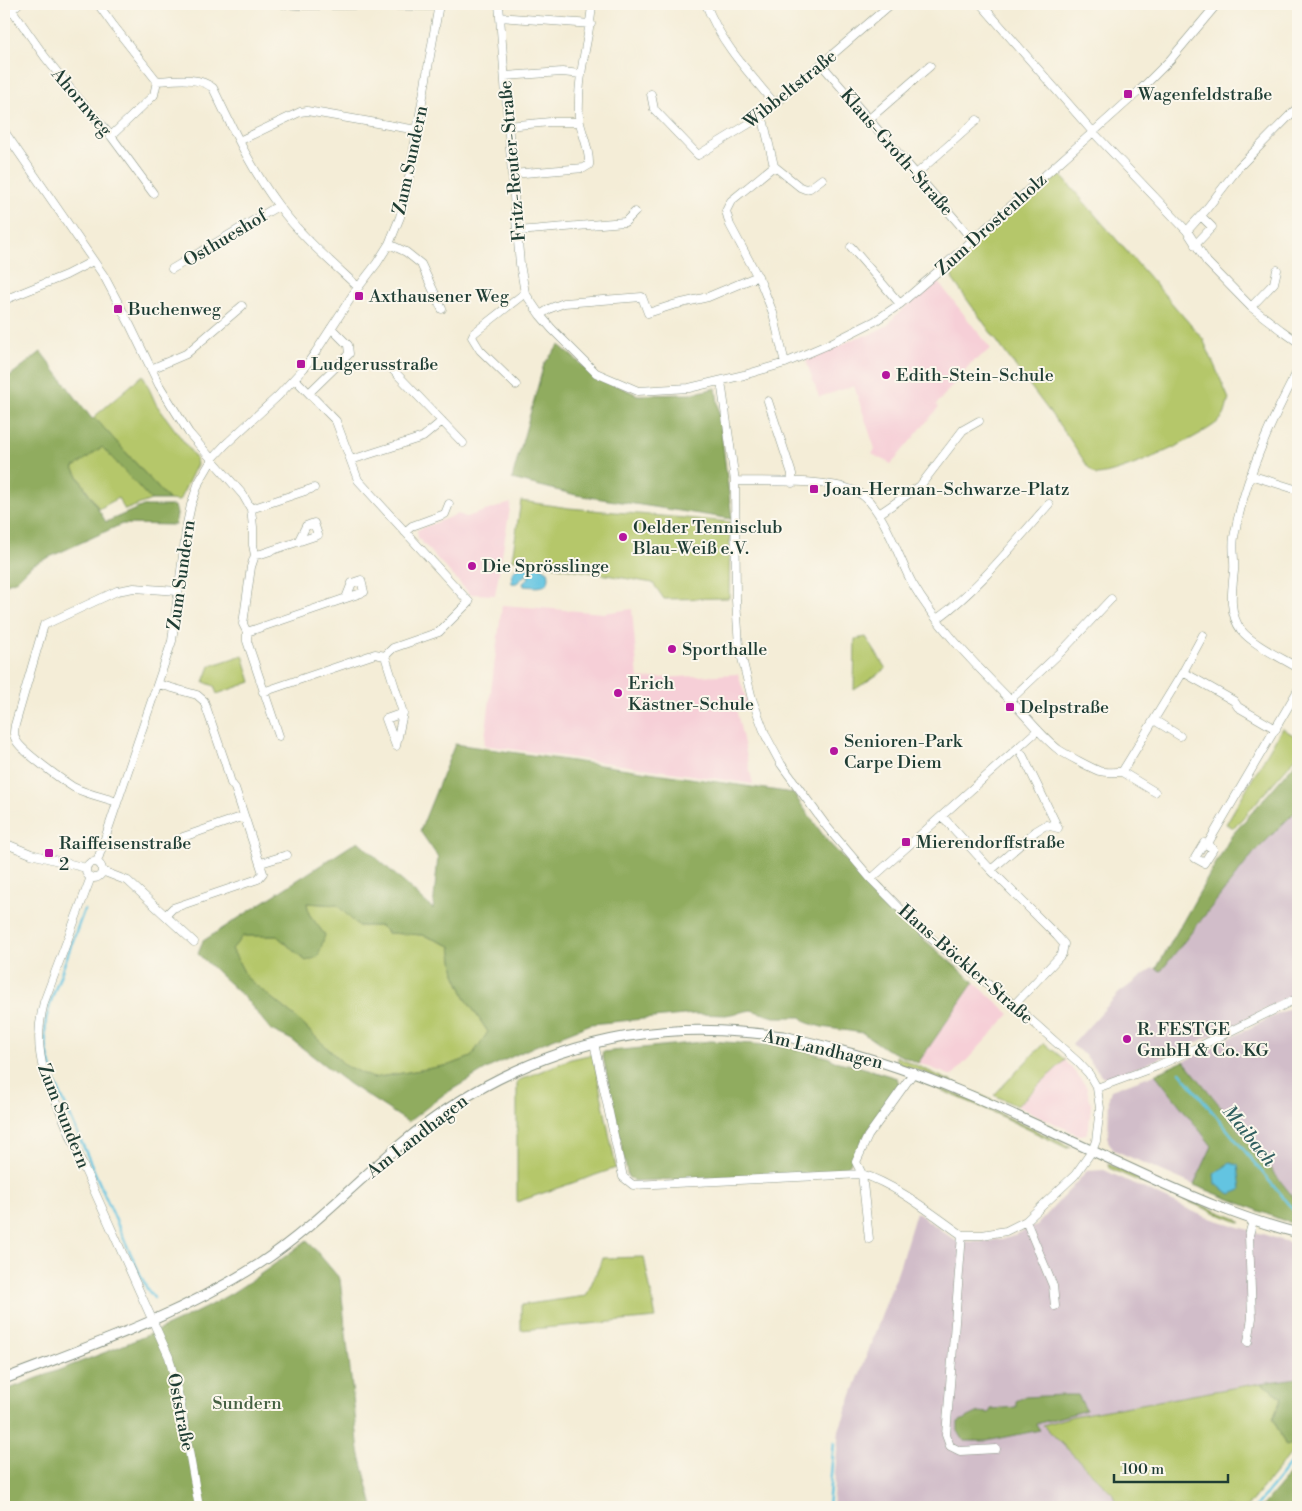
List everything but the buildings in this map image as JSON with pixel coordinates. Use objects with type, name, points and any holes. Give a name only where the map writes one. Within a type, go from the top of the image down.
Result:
[{"type":"street","points":[[98,4],[157,81]]},
{"type":"street","points":[[283,4],[439,5]]},
{"type":"street","name":"Fritz-Reuter-Straße","points":[[499,4],[520,264],[525,293],[552,329],[596,373],[638,391],[689,388],[721,381]]},
{"type":"street","points":[[512,174],[588,166],[590,162],[579,122],[581,74],[591,24],[592,4]]},
{"type":"street","points":[[706,4],[712,21],[736,57],[775,104]]},
{"type":"street","name":"Wibbeltstraße","points":[[651,94],[654,109],[698,155],[760,117],[891,4]]},
{"type":"street","points":[[981,4],[1094,132],[1187,231],[1207,262],[1251,307],[1298,342]]},
{"type":"street","name":"Zum Drostenholz","points":[[721,381],[785,363],[827,345],[875,321],[900,304],[1155,76],[1217,4]]},
{"type":"street","name":"Zum Sundern","points":[[97,862],[172,641],[191,505],[199,482],[213,458],[295,379],[316,353],[358,287],[389,244],[400,217],[408,183],[439,5]]},
{"type":"street","points":[[4,17],[15,7]]},
{"type":"street","name":"Ahornweg","points":[[15,7],[45,57],[111,136],[153,193]]},
{"type":"street","points":[[500,17],[591,24]]},
{"type":"street","name":"Klaus-Groth-Straße","points":[[821,64],[973,240]]},
{"type":"street","points":[[868,120],[930,66]]},
{"type":"street","points":[[505,76],[562,72],[581,74]]},
{"type":"street","points":[[157,81],[196,80],[208,83],[213,88],[255,172],[278,206],[308,239],[358,287]]},
{"type":"street","points":[[111,136],[154,95],[157,81]]},
{"type":"street","points":[[1187,231],[1239,167],[1298,107]]},
{"type":"street","points":[[239,141],[300,112],[307,111],[417,130]]},
{"type":"street","points":[[760,117],[764,123],[774,166],[805,189],[810,188],[822,179]]},
{"type":"street","points":[[915,175],[977,120]]},
{"type":"street","points":[[508,126],[550,122],[579,122]]},
{"type":"street","points":[[4,131],[104,276],[159,386],[189,433],[213,458],[243,495],[251,509],[255,555],[250,567],[244,624],[247,632],[247,641],[279,736]]},
{"type":"street","points":[[774,166],[731,201],[726,211],[730,224],[758,276],[773,313],[785,363]]},
{"type":"street","name":"Osthueshof","points":[[172,269],[278,206]]},
{"type":"street","points":[[518,231],[625,222],[635,212]]},
{"type":"street","points":[[1195,245],[1212,227],[1201,216]]},
{"type":"street","points":[[389,244],[406,252],[421,264],[442,309]]},
{"type":"street","points":[[851,247],[900,304]]},
{"type":"street","points":[[4,300],[66,275],[94,261]]},
{"type":"street","points":[[1251,307],[1274,283],[1277,270]]},
{"type":"street","points":[[540,315],[564,303],[642,297],[648,313],[708,297],[758,276]]},
{"type":"street","points":[[516,385],[480,350],[472,337],[474,333],[525,293]]},
{"type":"street","points":[[151,369],[186,354],[242,306]]},
{"type":"street","points":[[309,393],[349,354],[348,345],[331,328]]},
{"type":"street","points":[[393,370],[463,443]]},
{"type":"street","points":[[1298,370],[1282,401],[1250,476],[1234,539],[1231,604],[1234,618],[1242,630],[1253,640],[1298,668]]},
{"type":"street","points":[[295,379],[336,421],[358,480],[469,602],[439,632],[393,648],[385,656]]},
{"type":"street","name":"Hans-Böckler-Straße","points":[[721,381],[736,481],[736,604],[739,646],[750,693],[764,732],[781,764],[827,827],[871,879],[923,932],[1014,1004],[1089,1074],[1097,1088],[1100,1108],[1099,1128],[1092,1151]]},
{"type":"street","points":[[768,400],[792,474],[792,482]]},
{"type":"street","points":[[351,460],[423,437],[442,421]]},
{"type":"street","points":[[879,514],[920,486],[963,430],[979,421]]},
{"type":"street","points":[[1250,476],[1298,490]]},
{"type":"street","points":[[736,481],[821,484],[845,488],[859,493],[868,499],[879,514],[912,583],[937,619],[977,666],[1038,730],[1060,750],[1100,771],[1122,772],[1155,792]]},
{"type":"street","points":[[251,509],[314,488]]},
{"type":"street","points":[[405,532],[412,526],[445,514],[449,504]]},
{"type":"street","points":[[937,619],[974,588],[1049,504]]},
{"type":"street","points":[[255,555],[298,542]]},
{"type":"street","points":[[117,802],[74,787],[41,763],[16,742],[14,734],[15,725],[44,625],[117,591],[134,588],[178,591]]},
{"type":"street","points":[[247,632],[346,598]]},
{"type":"street","points":[[1010,700],[1063,650],[1111,599]]},
{"type":"street","points":[[1122,772],[1183,672],[1203,635]]},
{"type":"street","points":[[263,692],[375,654],[385,656]]},
{"type":"street","points":[[385,656],[403,713]]},
{"type":"street","points":[[1183,672],[1234,701],[1238,707],[1276,729]]},
{"type":"street","points":[[158,684],[197,695],[204,701],[263,873],[258,879],[173,908],[166,915]]},
{"type":"street","points":[[1207,845],[1298,690]]},
{"type":"street","points":[[1154,720],[1180,736]]},
{"type":"street","points":[[871,879],[1038,730]]},
{"type":"street","points":[[991,870],[1036,831],[1046,825],[1058,828],[1022,754]]},
{"type":"street","points":[[183,836],[244,816]]},
{"type":"street","points":[[942,816],[991,870],[1064,944],[1062,954],[1014,1004]]},
{"type":"street","points":[[4,843],[32,854],[86,868]]},
{"type":"street","points":[[261,863],[287,855]]},
{"type":"street","points":[[97,862],[102,867],[102,871],[96,878],[90,877],[86,872],[86,868],[88,864],[97,862]]},
{"type":"street","points":[[102,871],[128,881],[194,942]]},
{"type":"street","name":"Zum Sundern","points":[[90,877],[44,1002],[39,1021],[38,1041],[40,1057],[44,1072],[84,1168],[152,1320]]},
{"type":"street","points":[[1097,1088],[1166,1062],[1298,998]]},
{"type":"street","name":"Am Landhagen","points":[[4,1380],[197,1300],[262,1262],[317,1220],[402,1143],[460,1100],[488,1084],[526,1065],[565,1050],[661,1031],[712,1030],[770,1035],[839,1050],[914,1072],[963,1092],[1207,1203],[1253,1221],[1298,1233]]},
{"type":"street","points":[[594,1043],[623,1177],[633,1185],[862,1174],[876,1179],[922,1207],[962,1235],[982,1235],[1006,1231],[1026,1221],[1074,1175],[1092,1151]]},
{"type":"street","points":[[869,1239],[862,1174],[856,1162],[868,1136],[914,1072]]},
{"type":"street","points":[[1026,1221],[1053,1286],[1055,1306]]},
{"type":"street","points":[[1248,1342],[1252,1318],[1249,1235],[1253,1221]]},
{"type":"street","points":[[962,1235],[946,1436],[950,1446],[960,1451],[996,1449]]},
{"type":"street","name":"Oststraße","points":[[152,1320],[169,1356],[180,1401],[199,1507]]},
{"type":"shaded area","name":"Edith-Stein-Schule","points":[[937,280],[991,349],[971,363],[936,405],[939,407],[891,464],[872,454],[875,449],[854,386],[819,397],[806,361],[858,337],[869,335],[889,324],[895,316]]},
{"type":"shaded area","name":"Die Sprösslinge","points":[[511,503],[495,595],[470,594],[418,538],[417,530],[458,514],[466,517]]},
{"type":"shaded area","name":"Erich Kästner-Schule","points":[[502,605],[604,613],[632,609],[638,679],[738,674],[749,708],[736,708],[753,784],[484,745]]},
{"type":"shaded area","points":[[1298,809],[1298,992],[1229,1028],[1154,1061],[1109,1078],[1102,1076],[1086,1056],[1072,1045],[1119,993],[1153,968],[1161,971],[1253,854]]},
{"type":"shaded area","points":[[974,982],[1010,1014],[952,1076],[918,1063]]},
{"type":"shaded area","points":[[1298,1004],[1298,1203],[1184,1061]]},
{"type":"shaded area","points":[[1065,1060],[1086,1086],[1091,1104],[1089,1128],[1086,1134],[1079,1135],[1017,1106]]},
{"type":"shaded area","points":[[1155,1074],[1212,1146],[1194,1185],[1114,1150],[1108,1141],[1109,1096],[1111,1090]]},
{"type":"shaded area","points":[[1104,1170],[1203,1216],[1298,1245],[1298,1378],[1073,1416],[1044,1425],[1113,1495],[1117,1507],[832,1507],[839,1430],[899,1268],[916,1212],[956,1241],[981,1242],[1008,1238],[1037,1225],[1087,1171]]},
{"type":"green space","points":[[1057,171],[1203,339],[1229,399],[1223,417],[1201,433],[1142,462],[1123,469],[1096,475],[1088,467],[1069,438],[953,280],[949,267]]},
{"type":"green space","points":[[559,345],[595,376],[638,395],[691,394],[716,388],[732,519],[576,495],[512,479],[544,364]]},
{"type":"green space","points":[[41,352],[92,419],[94,417],[169,500],[151,500],[102,447],[73,468],[106,522],[143,506],[175,506],[177,514],[175,525],[122,524],[32,565],[17,580],[4,585],[4,376],[7,378]]},
{"type":"green space","points":[[143,375],[156,404],[195,457],[197,464],[179,501],[169,500],[94,417]]},
{"type":"green space","points":[[102,446],[151,500],[125,510],[118,498],[99,509],[73,468]]},
{"type":"green space","name":"Oelder Tennisclub Blau-Weiß e.V.","points":[[521,501],[569,508],[730,522],[729,598],[664,599],[653,583],[512,559]]},
{"type":"green space","points":[[866,637],[886,669],[854,690],[855,639]]},
{"type":"green space","points":[[243,655],[251,682],[217,694],[214,686],[204,682],[210,666]]},
{"type":"green space","points":[[1282,728],[1298,738],[1298,755],[1234,828],[1226,824]]},
{"type":"green space","points":[[455,744],[793,793],[828,842],[920,936],[974,982],[918,1063],[886,1049],[863,1033],[822,1027],[808,1023],[801,1017],[774,1017],[751,1010],[726,1015],[694,1014],[591,1024],[535,1046],[490,1067],[443,1095],[408,1122],[349,1084],[292,1040],[271,1030],[244,997],[198,954],[203,941],[358,841],[433,909],[438,857],[420,831]],"holes":[[[307,903],[337,905],[358,926],[381,926],[388,933],[423,935],[451,946],[455,974],[466,999],[488,1032],[471,1057],[450,1065],[373,1078],[346,1066],[296,1018],[247,978],[232,949],[243,936],[277,936],[306,961],[318,957],[325,935],[309,914]]]},
{"type":"green space","points":[[1298,760],[1298,809],[1253,854],[1161,971],[1156,969],[1232,835]]},
{"type":"green space","points":[[307,903],[337,905],[358,926],[382,926],[388,933],[423,935],[451,946],[455,974],[466,999],[488,1032],[471,1057],[450,1065],[373,1078],[346,1066],[296,1018],[247,978],[232,949],[243,936],[277,936],[306,961],[325,935],[309,914]]},
{"type":"green space","points":[[711,1041],[781,1046],[828,1057],[834,1061],[897,1078],[900,1086],[866,1133],[849,1165],[840,1172],[635,1181],[628,1177],[602,1052]]},
{"type":"green space","points":[[1044,1043],[1065,1060],[1017,1106],[994,1095]]},
{"type":"green space","points":[[593,1054],[616,1168],[517,1202],[517,1081],[571,1059]]},
{"type":"green space","points":[[896,1056],[1074,1138],[923,1072],[896,1063]]},
{"type":"green space","points":[[1184,1061],[1298,1203],[1298,1225],[1194,1185],[1212,1146],[1155,1074]]},
{"type":"green space","points":[[918,1079],[970,1100],[1071,1147],[1067,1148],[984,1108],[916,1080]]},
{"type":"green space","points":[[1108,1164],[1181,1197],[1237,1219],[1241,1223],[1109,1168]]},
{"type":"green space","name":"Sundern","points":[[307,1240],[340,1279],[359,1451],[373,1507],[4,1507],[4,1391],[149,1335],[177,1322],[232,1293]]},
{"type":"green space","points":[[644,1257],[656,1318],[521,1330],[521,1305],[586,1296],[603,1258]]},
{"type":"green space","points":[[1298,1378],[1298,1442],[1286,1446],[1273,1419],[1282,1397],[1261,1383]]},
{"type":"green space","points":[[1261,1383],[1282,1397],[1273,1419],[1286,1446],[1298,1442],[1298,1445],[1247,1507],[1117,1507],[1113,1494],[1043,1425],[1073,1416]]},
{"type":"green space","points":[[1078,1395],[1086,1410],[1036,1424],[1040,1430],[987,1441],[964,1441],[958,1431],[958,1422],[979,1412],[989,1413],[991,1409],[1016,1407],[1016,1401],[1024,1397]]},
{"type":"green space","points":[[1298,1464],[1298,1507],[1262,1507]]},
{"type":"water","points":[[519,567],[542,567],[548,571],[548,582],[543,586],[524,586],[523,583],[528,579],[529,575],[526,575],[518,582],[512,583],[512,574]]},
{"type":"water","points":[[1230,1163],[1238,1165],[1241,1190],[1231,1194],[1215,1184],[1214,1174]]},
{"type":"waterway","points":[[84,910],[46,1019],[47,1051],[56,1084],[128,1248],[147,1289],[154,1298]]},
{"type":"waterway","name":"Maibach","points":[[1180,1072],[1298,1216]]},
{"type":"waterway","points":[[828,1507],[834,1442]]},
{"type":"waterway","name":"Maibach","points":[[1256,1507],[1298,1454]]},
{"type":"place","name":"Wagenfeldstraße","points":[[1128,94]]},
{"type":"place","name":"Axthausener Weg","points":[[359,296]]},
{"type":"place","name":"Buchenweg","points":[[118,309]]},
{"type":"place","name":"Ludgerusstraße","points":[[301,364]]},
{"type":"place","name":"Edith-Stein-Schule","points":[[886,375]]},
{"type":"place","name":"Joan-Herman-Schwarze-Platz","points":[[814,489]]},
{"type":"place","name":"Oelder Tennisclub Blau-Weiß e.V.","points":[[623,537]]},
{"type":"place","name":"Die Sprösslinge","points":[[472,566]]},
{"type":"place","name":"Sporthalle","points":[[672,649]]},
{"type":"place","name":"Erich Kästner-Schule","points":[[618,693]]},
{"type":"place","name":"Delpstraße","points":[[1010,707]]},
{"type":"place","name":"Senioren-Park Carpe Diem","points":[[834,751]]},
{"type":"place","name":"Mierendorffstraße","points":[[906,842]]},
{"type":"place","name":"Raiffeisenstraße 2","points":[[49,853]]},
{"type":"place","name":"R. FESTGE GmbH & Co. KG","points":[[1127,1039]]}]
